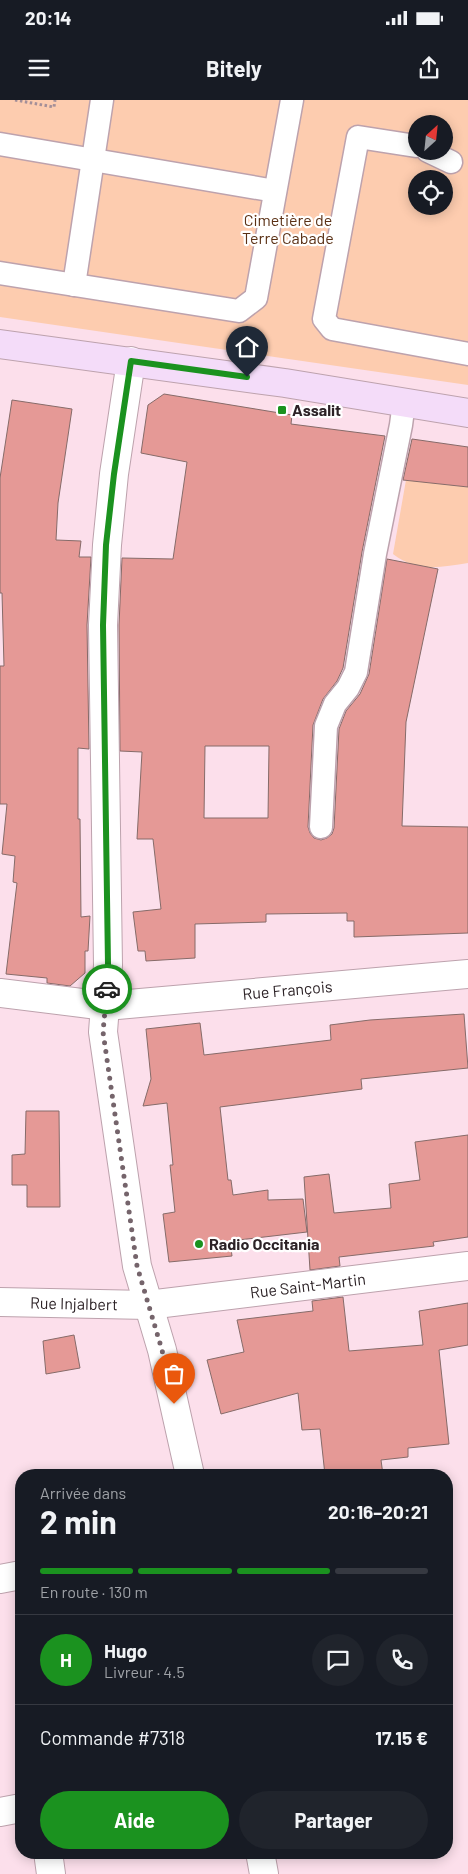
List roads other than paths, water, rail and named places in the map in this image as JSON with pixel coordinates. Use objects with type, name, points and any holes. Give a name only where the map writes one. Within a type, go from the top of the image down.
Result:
[{"type":"street","points":[[0,344],[285,383],[468,413]]},
{"type":"street","points":[[131,361],[114,474],[106,545],[103,615],[108,964],[103,1032],[137,1266],[162,1350],[189,1469]]},
{"type":"street","name":"Rue François","points":[[0,993],[106,1006],[468,974]]},
{"type":"street","name":"Rue Saint-Martin","points":[[148,1305],[468,1266]]},
{"type":"street","name":"Rue Injalbert","points":[[0,1302],[148,1305]]},
{"type":"street","points":[[0,1579],[15,1576]]},
{"type":"street","points":[[0,1812],[15,1809]]},
{"type":"street","points":[[49,1859],[51,1874]]},
{"type":"street","points":[[261,1859],[264,1874]]},
{"type":"lane","points":[[74,285],[102,100]]},
{"type":"lane","points":[[0,273],[239,311],[256,298],[292,100]]},
{"type":"lane","points":[[408,145],[358,137],[324,319],[332,329],[468,354]]},
{"type":"lane","points":[[0,144],[275,191]]},
{"type":"lane","points":[[447,160],[451,162]]},
{"type":"lane","points":[[321,826],[326,726],[335,704],[348,688],[356,672],[375,554],[402,425],[404,402]]},
{"type":"place","name":"Assalit","points":[[282,410]]},
{"type":"place","name":"Radio Occitania","points":[[199,1244]]},
{"type":"park label","name":"Cimetière de Terre Cabade","points":[[288,229]]}]
